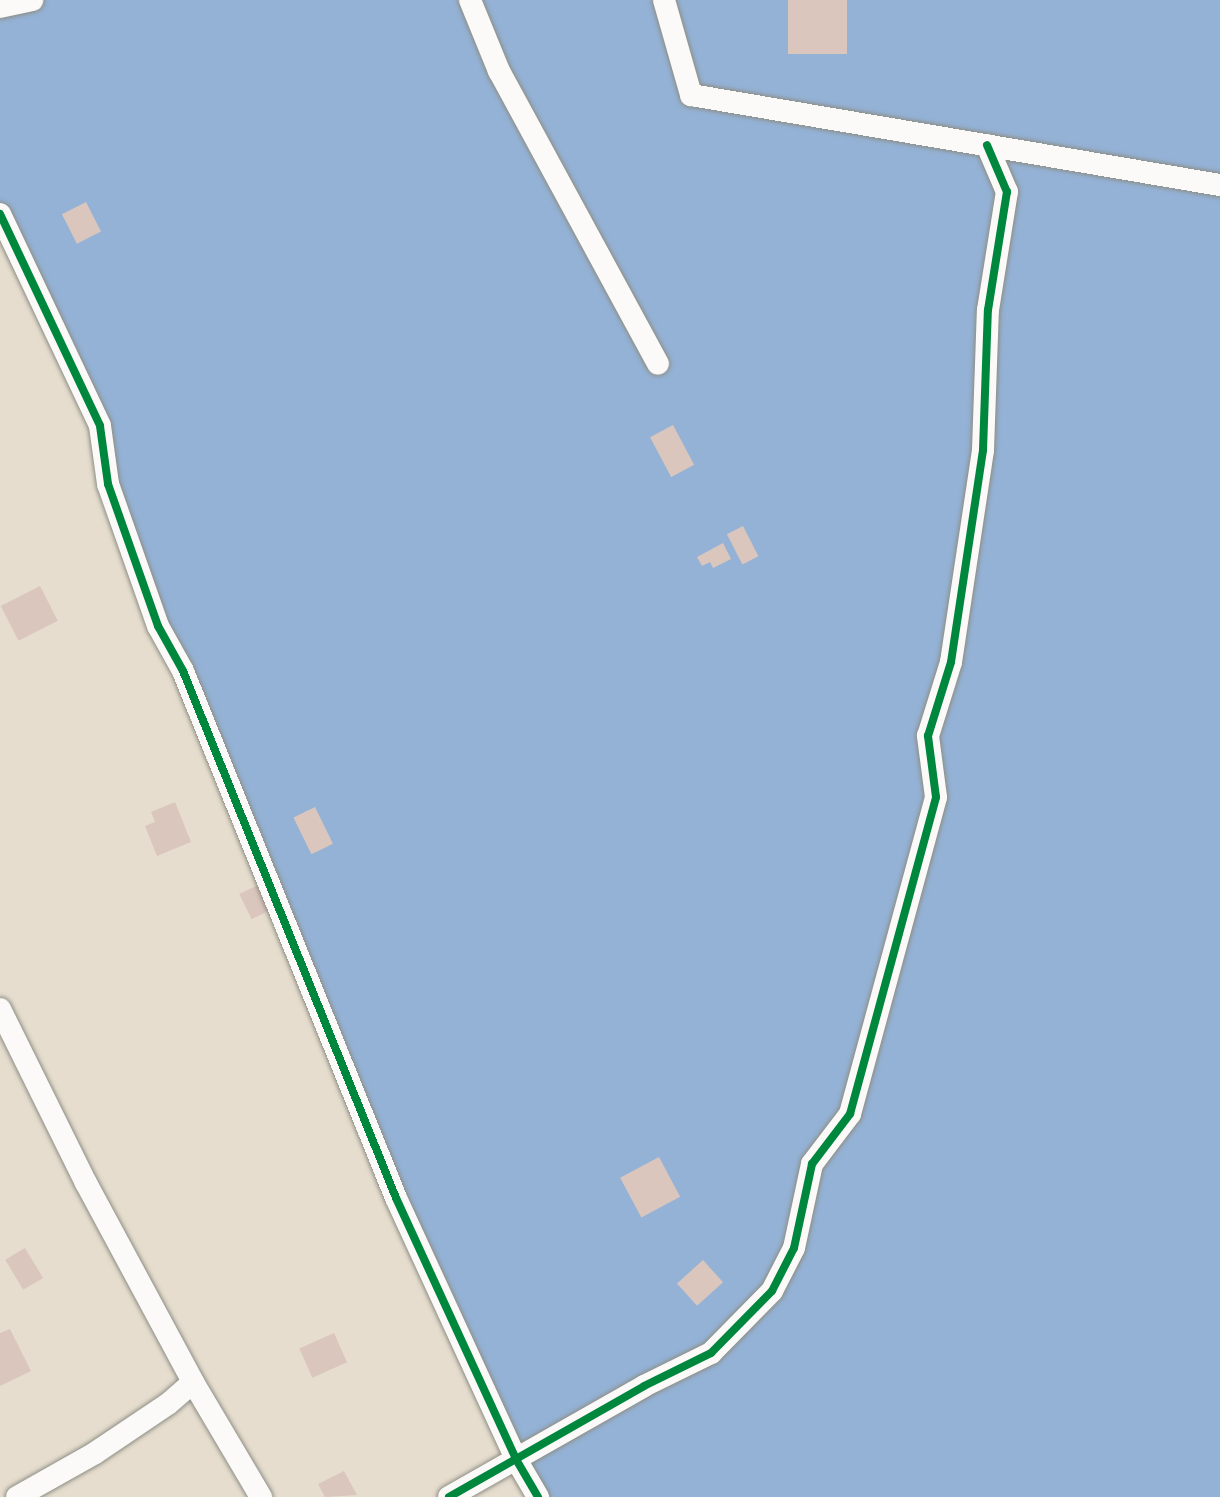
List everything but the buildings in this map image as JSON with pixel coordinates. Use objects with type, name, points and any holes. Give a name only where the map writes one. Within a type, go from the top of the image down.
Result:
[{"type":"street","points":[[0,7],[32,0]]},
{"type":"street","points":[[470,0],[500,71],[658,364]]},
{"type":"street","points":[[664,0],[691,95],[1220,185]]},
{"type":"street","points":[[449,1497],[517,1461],[644,1386],[711,1353],[772,1291],[794,1248],[812,1164],[850,1114],[936,797],[928,736],[951,662],[983,450],[988,310],[1007,192],[987,145]]},
{"type":"street","points":[[0,214],[100,426],[108,484],[158,626],[188,681],[396,1198],[517,1461],[538,1497]]},
{"type":"street","points":[[1,1014],[86,1183],[193,1382],[261,1497]]},
{"type":"street","points":[[17,1497],[95,1453],[168,1404],[193,1382]]},
{"type":"water","points":[[0,0],[1220,0],[1220,1497],[542,1497],[517,1461],[158,626],[100,426],[0,214]]},
{"type":"cycle path","points":[[449,1497],[644,1386],[711,1353],[772,1291],[794,1248],[812,1164],[850,1114],[936,797],[928,736],[951,662],[983,450],[988,310],[1007,192],[987,145]]},
{"type":"cycle path","points":[[0,214],[100,426],[108,484],[158,626],[183,671],[396,1198],[517,1461],[538,1497]]}]
